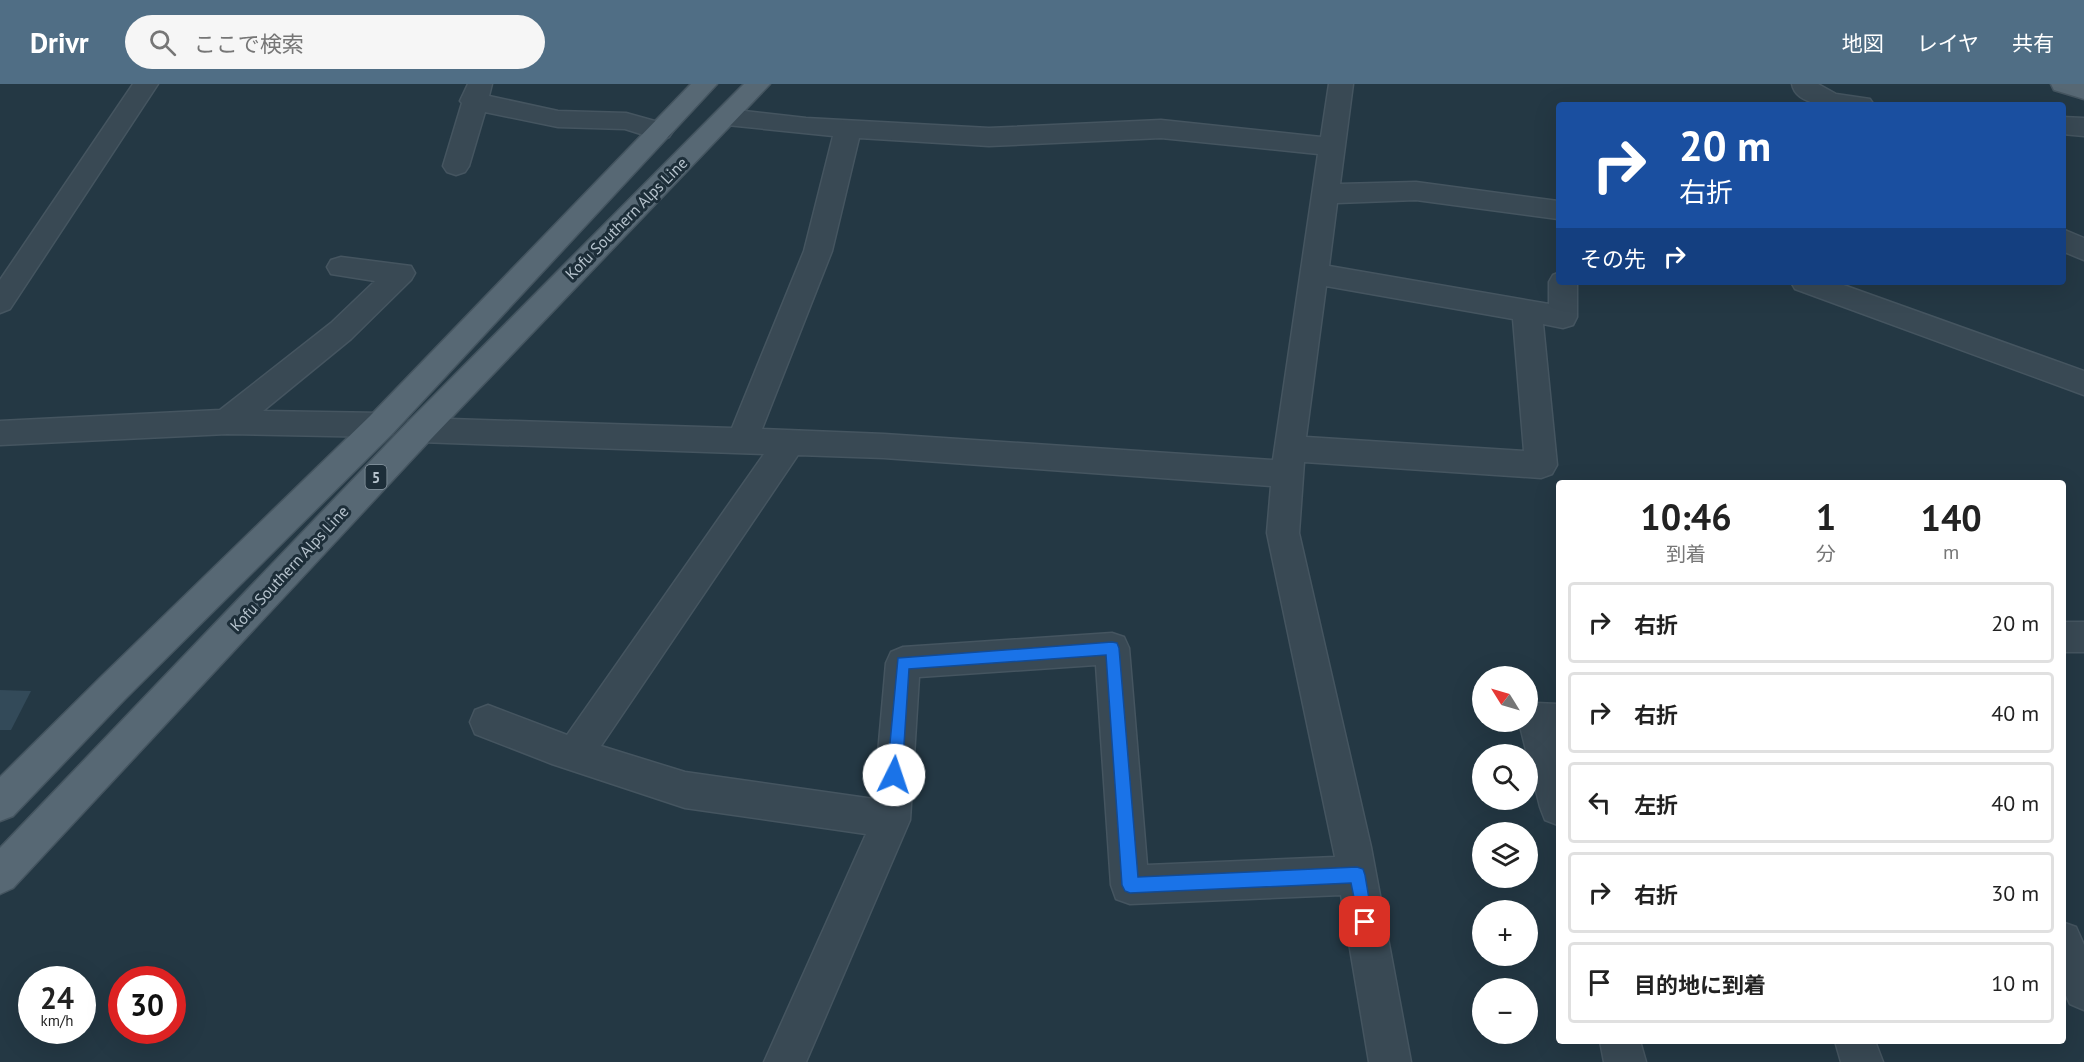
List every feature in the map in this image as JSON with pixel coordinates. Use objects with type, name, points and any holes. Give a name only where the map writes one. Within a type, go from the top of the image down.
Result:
[{"type":"main road","name":"Kofu Southern Alps Line","points":[[0,803],[381,425],[705,84]]},
{"type":"main road","name":"Kofu Southern Alps Line","points":[[0,876],[420,430],[603,240],[758,84]]},
{"type":"main road","points":[[2063,84],[2084,91]]},
{"type":"street","points":[[0,302],[146,84]]},
{"type":"street","points":[[1341,84],[1287,461],[1283,533],[1357,875],[1390,1062]]},
{"type":"street","points":[[1804,84],[1804,87],[1829,102]]},
{"type":"street","points":[[456,166],[477,92],[558,119],[626,121],[660,131]]},
{"type":"street","points":[[727,117],[848,129],[989,137],[1161,129],[1332,147]]},
{"type":"street","points":[[2066,125],[2084,127]]},
{"type":"street","points":[[742,441],[818,251],[848,129]]},
{"type":"street","points":[[1325,194],[1416,191],[1556,210]]},
{"type":"street","points":[[2066,241],[2084,250]]},
{"type":"street","points":[[227,422],[341,331],[401,273],[341,267]]},
{"type":"street","points":[[1314,274],[1563,317],[1563,285]]},
{"type":"street","points":[[1813,285],[2084,383]]},
{"type":"street","points":[[420,430],[1287,461],[1541,465],[1527,311]]},
{"type":"street","points":[[0,433],[227,422],[381,425]]},
{"type":"street","points":[[575,754],[790,442]]},
{"type":"street","points":[[2066,637],[2084,637]]},
{"type":"street","points":[[785,1062],[891,820],[903,663],[1112,648],[1130,885],[1357,875]]},
{"type":"street","points":[[1556,720],[1536,720],[1556,799]]},
{"type":"street","points":[[488,722],[575,754],[685,790],[891,820]]},
{"type":"street","points":[[2066,950],[2084,990]]},
{"type":"street","points":[[1621,1044],[1625,1062]]},
{"type":"street","points":[[1856,1044],[1862,1062]]},
{"type":"building","points":[[0,690],[31,691],[11,730],[0,730]]},
{"type":"route","points":[[894,775],[903,663],[1112,648],[1130,885],[1357,875],[1365,922]]}]
